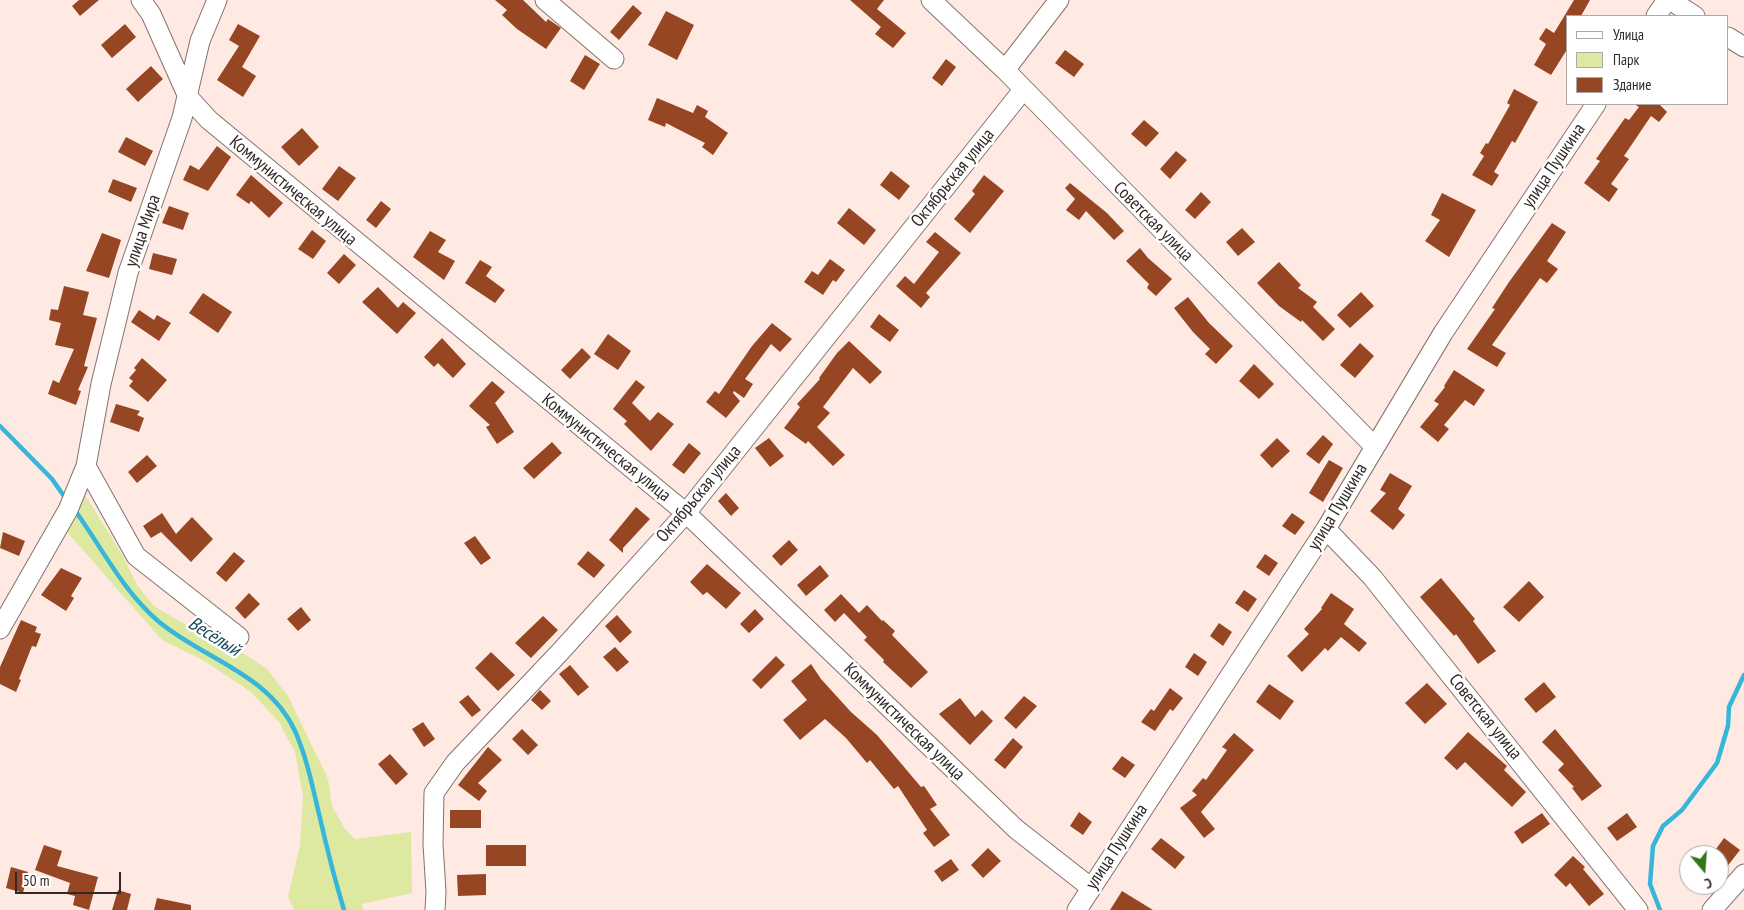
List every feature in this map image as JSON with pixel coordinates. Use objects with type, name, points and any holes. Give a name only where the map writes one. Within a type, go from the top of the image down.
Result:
[{"type":"street","name":"Коммунистическая улица","points":[[141,0],[151,14],[188,97],[209,120],[330,222],[686,513],[1016,829],[1090,887]]},
{"type":"street","name":"улица Мира","points":[[0,629],[71,503],[86,466],[101,384],[128,273],[188,97],[200,41],[217,0]]},
{"type":"street","points":[[545,0],[614,59]]},
{"type":"street","name":"Советская улица","points":[[931,0],[1005,70],[1374,446]]},
{"type":"street","points":[[1005,70],[1059,0]]},
{"type":"street","points":[[1657,15],[1668,0],[1693,15]]},
{"type":"street","points":[[1729,38],[1744,47]]},
{"type":"street","name":"Октябрьская улица","points":[[435,910],[434,792],[455,763],[561,651],[686,513],[1023,90]]},
{"type":"street","name":"улица Пушкина","points":[[1077,910],[1090,887],[1326,529],[1443,333],[1595,105]]},
{"type":"street","points":[[86,466],[136,556],[239,638]]},
{"type":"street","name":"Советская улица","points":[[1326,529],[1378,585],[1638,910]]},
{"type":"street","points":[[1712,910],[1744,874]]},
{"type":"green space","points":[[80,487],[123,556],[137,585],[154,606],[207,637],[228,643],[267,669],[288,696],[328,779],[332,806],[345,829],[355,839],[411,832],[412,893],[362,904],[364,910],[294,910],[288,896],[300,846],[303,796],[295,752],[279,722],[251,692],[203,660],[162,640],[60,524]]},
{"type":"building","points":[[79,0],[99,0],[80,16],[72,6]]},
{"type":"building","points":[[495,0],[523,0],[546,22],[548,19],[561,28],[546,49],[517,29],[502,15],[507,10]]},
{"type":"building","points":[[850,0],[884,0],[877,9],[906,33],[893,48],[875,34],[881,27]]},
{"type":"building","points":[[1574,0],[1590,0],[1582,15],[1566,15],[1566,51],[1551,75],[1534,65],[1546,44],[1539,39],[1546,28],[1554,33]]},
{"type":"building","points":[[633,5],[642,13],[619,40],[610,32]]},
{"type":"building","points":[[666,11],[694,25],[677,60],[648,45]]},
{"type":"building","points":[[125,24],[136,37],[112,58],[101,45]]},
{"type":"building","points":[[238,24],[260,36],[242,67],[256,76],[243,97],[217,80],[239,46],[229,40]]},
{"type":"building","points":[[1065,50],[1084,64],[1074,77],[1055,63]]},
{"type":"building","points":[[585,55],[600,64],[584,90],[570,81]]},
{"type":"building","points":[[946,59],[956,67],[942,86],[932,78]]},
{"type":"building","points":[[151,66],[163,79],[138,102],[126,89]]},
{"type":"building","points":[[1514,89],[1538,102],[1515,143],[1512,141],[1494,172],[1499,175],[1492,186],[1472,175],[1484,156],[1480,153],[1486,143],[1488,144],[1510,105],[1507,103]]},
{"type":"building","points":[[657,98],[693,113],[697,105],[708,111],[705,117],[728,133],[713,155],[702,147],[705,143],[666,123],[665,127],[648,120]]},
{"type":"building","points":[[1636,105],[1660,105],[1667,112],[1659,122],[1651,116],[1624,156],[1629,159],[1611,184],[1618,189],[1609,202],[1584,183],[1600,161],[1596,159],[1625,118],[1629,120],[1639,107]]},
{"type":"building","points":[[1144,120],[1159,133],[1146,147],[1131,134]]},
{"type":"building","points":[[302,128],[319,147],[299,166],[281,147]]},
{"type":"building","points":[[126,137],[153,151],[145,166],[118,152]]},
{"type":"building","points":[[217,146],[231,157],[208,191],[183,180],[190,165],[199,170]]},
{"type":"building","points":[[1176,151],[1187,160],[1170,179],[1160,169]]},
{"type":"building","points":[[339,166],[356,178],[338,201],[322,189]]},
{"type":"building","points":[[891,171],[910,186],[899,200],[880,185]]},
{"type":"building","points":[[251,175],[283,203],[269,218],[251,201],[249,204],[236,195]]},
{"type":"building","points":[[984,175],[1004,191],[970,233],[954,219],[975,194],[972,191]]},
{"type":"building","points":[[113,179],[137,188],[131,202],[108,192]]},
{"type":"building","points":[[1070,183],[1107,213],[1124,231],[1114,240],[1086,211],[1079,220],[1066,210],[1075,199],[1065,188]]},
{"type":"building","points":[[1201,192],[1211,202],[1195,219],[1185,210]]},
{"type":"building","points":[[1442,193],[1476,210],[1449,257],[1425,241],[1440,220],[1431,215]]},
{"type":"building","points":[[381,201],[391,209],[376,228],[366,220]]},
{"type":"building","points":[[169,206],[189,213],[183,230],[162,223]]},
{"type":"building","points":[[849,208],[876,230],[864,245],[837,223]]},
{"type":"building","points":[[1552,223],[1566,232],[1547,261],[1558,269],[1547,283],[1540,278],[1492,345],[1506,353],[1497,367],[1467,349],[1495,309],[1492,308],[1509,282]]},
{"type":"building","points":[[1242,228],[1255,242],[1238,256],[1226,242]]},
{"type":"building","points":[[312,230],[326,241],[313,259],[298,249]]},
{"type":"building","points":[[430,231],[446,240],[438,252],[455,261],[444,280],[413,257]]},
{"type":"building","points":[[935,232],[961,253],[926,293],[930,297],[921,308],[896,286],[905,276],[914,284],[939,252],[926,242]]},
{"type":"building","points":[[102,233],[121,240],[109,278],[86,271]]},
{"type":"building","points":[[1140,248],[1148,258],[1172,279],[1156,296],[1147,288],[1149,284],[1126,261]]},
{"type":"building","points":[[153,253],[177,259],[172,275],[149,269]]},
{"type":"building","points":[[344,254],[356,265],[339,284],[327,273]]},
{"type":"building","points":[[830,259],[845,270],[836,282],[833,280],[823,295],[804,282],[812,271],[818,275]]},
{"type":"building","points":[[480,260],[492,267],[486,276],[505,290],[495,303],[465,283]]},
{"type":"building","points":[[1279,262],[1301,285],[1298,288],[1317,302],[1313,307],[1335,329],[1323,341],[1302,320],[1301,322],[1279,306],[1257,283]]},
{"type":"building","points":[[64,286],[89,292],[83,315],[97,318],[84,366],[88,367],[78,390],[81,391],[76,405],[48,394],[53,380],[59,383],[74,349],[55,345],[61,323],[49,320],[51,309],[58,310]]},
{"type":"building","points":[[378,287],[398,308],[403,302],[416,313],[397,334],[362,302]]},
{"type":"building","points":[[1361,292],[1374,306],[1350,328],[1337,315]]},
{"type":"building","points":[[203,293],[232,312],[218,333],[189,313]]},
{"type":"building","points":[[1188,297],[1209,323],[1233,346],[1216,364],[1205,354],[1210,349],[1193,332],[1174,308]]},
{"type":"building","points":[[139,310],[154,320],[157,315],[171,323],[159,341],[131,322]]},
{"type":"building","points":[[879,314],[899,330],[890,342],[870,327]]},
{"type":"building","points":[[772,323],[792,339],[780,352],[771,344],[745,379],[753,384],[744,398],[734,391],[733,393],[740,401],[726,418],[706,402],[715,391],[719,394],[752,346]]},
{"type":"building","points":[[608,334],[631,351],[618,370],[594,354]]},
{"type":"building","points":[[442,338],[466,364],[453,378],[438,363],[434,367],[424,357]]},
{"type":"building","points":[[849,341],[882,372],[870,384],[853,368],[823,407],[830,413],[817,427],[845,455],[833,466],[808,441],[806,444],[784,428],[800,407],[797,404],[820,379],[837,353]]},
{"type":"building","points":[[1360,343],[1374,356],[1355,378],[1340,365]]},
{"type":"building","points":[[582,348],[591,357],[570,379],[561,370]]},
{"type":"building","points":[[142,358],[167,380],[148,402],[129,386],[133,381],[129,378],[136,370],[134,368]]},
{"type":"building","points":[[1254,364],[1274,384],[1259,399],[1239,381]]},
{"type":"building","points":[[1454,370],[1485,390],[1474,406],[1465,400],[1444,425],[1449,429],[1438,442],[1420,427],[1439,404],[1434,401],[1445,387]]},
{"type":"building","points":[[636,380],[645,387],[632,403],[650,421],[658,412],[674,424],[651,451],[624,424],[627,421],[613,409]]},
{"type":"building","points":[[492,381],[505,392],[495,403],[514,432],[497,444],[486,427],[490,425],[469,406]]},
{"type":"building","points":[[116,404],[140,411],[137,415],[144,418],[139,432],[110,422]]},
{"type":"building","points":[[1323,435],[1333,444],[1319,464],[1306,454]]},
{"type":"building","points":[[769,438],[784,456],[770,467],[755,448]]},
{"type":"building","points":[[1277,438],[1290,451],[1272,468],[1260,455]]},
{"type":"building","points":[[552,442],[562,453],[534,479],[523,468]]},
{"type":"building","points":[[689,443],[701,453],[684,474],[672,465]]},
{"type":"building","points":[[147,455],[157,466],[137,483],[128,472]]},
{"type":"building","points":[[1329,460],[1343,468],[1323,502],[1309,493]]},
{"type":"building","points":[[1390,473],[1412,486],[1398,509],[1405,515],[1393,530],[1370,511],[1386,493],[1380,490]]},
{"type":"building","points":[[726,493],[739,508],[731,516],[718,501]]},
{"type":"building","points":[[636,507],[650,519],[623,548],[623,553],[609,540]]},
{"type":"building","points":[[162,513],[176,534],[192,517],[213,539],[191,562],[161,532],[151,538],[143,526]]},
{"type":"building","points":[[1292,513],[1305,522],[1295,535],[1282,526]]},
{"type":"building","points":[[3,532],[25,541],[19,556],[0,548]]},
{"type":"building","points":[[475,536],[491,558],[481,565],[464,543]]},
{"type":"building","points":[[789,540],[798,550],[781,566],[772,556]]},
{"type":"building","points":[[588,551],[605,565],[594,578],[577,564]]},
{"type":"building","points":[[234,552],[245,561],[226,582],[216,573]]},
{"type":"building","points":[[1265,554],[1278,563],[1269,576],[1256,567]]},
{"type":"building","points":[[707,564],[741,593],[726,609],[707,592],[703,595],[690,582]]},
{"type":"building","points":[[820,565],[829,576],[806,596],[797,585]]},
{"type":"building","points":[[61,568],[82,578],[71,596],[74,598],[66,611],[41,595]]},
{"type":"building","points":[[1441,578],[1475,619],[1473,621],[1496,651],[1478,664],[1456,634],[1454,636],[1420,597]]},
{"type":"building","points":[[1529,581],[1544,597],[1519,622],[1503,607]]},
{"type":"building","points":[[1244,590],[1257,599],[1248,612],[1235,603]]},
{"type":"building","points":[[249,593],[260,604],[245,619],[235,608]]},
{"type":"building","points":[[1331,593],[1354,609],[1344,624],[1367,643],[1359,652],[1341,637],[1328,651],[1325,648],[1302,672],[1287,656],[1309,634],[1304,629],[1322,609]]},
{"type":"building","points":[[841,594],[859,613],[867,605],[882,621],[895,631],[892,635],[928,672],[911,688],[883,662],[884,660],[864,640],[867,637],[844,613],[835,622],[824,610]]},
{"type":"building","points":[[301,607],[311,620],[298,631],[287,619]]},
{"type":"building","points":[[755,609],[764,619],[749,633],[740,624]]},
{"type":"building","points":[[617,615],[632,632],[620,643],[605,626]]},
{"type":"building","points":[[543,616],[558,630],[531,658],[515,643]]},
{"type":"building","points":[[21,620],[37,627],[35,632],[41,634],[36,647],[32,646],[16,692],[0,684],[0,667]]},
{"type":"building","points":[[1219,623],[1232,632],[1223,646],[1210,636]]},
{"type":"building","points":[[615,647],[629,662],[617,672],[603,657]]},
{"type":"building","points":[[491,652],[515,675],[498,691],[475,668]]},
{"type":"building","points":[[1194,653],[1207,662],[1198,676],[1185,667]]},
{"type":"building","points":[[776,656],[785,665],[761,689],[752,680]]},
{"type":"building","points":[[811,664],[821,679],[851,712],[877,735],[921,787],[924,786],[937,805],[930,809],[950,835],[934,847],[923,833],[927,830],[898,786],[894,789],[870,760],[867,763],[846,738],[825,719],[800,740],[783,720],[807,700],[791,681]]},
{"type":"building","points":[[570,665],[589,687],[578,696],[559,674]]},
{"type":"building","points":[[1544,682],[1556,697],[1536,713],[1524,699]]},
{"type":"building","points":[[1427,683],[1447,704],[1425,724],[1405,703]]},
{"type":"building","points":[[1269,684],[1294,701],[1280,720],[1256,702]]},
{"type":"building","points":[[1170,688],[1183,698],[1173,711],[1170,709],[1155,731],[1141,722],[1151,709],[1154,711]]},
{"type":"building","points":[[540,690],[551,701],[542,710],[531,700]]},
{"type":"building","points":[[468,695],[481,710],[472,717],[459,702]]},
{"type":"building","points":[[1024,696],[1037,706],[1016,729],[1004,718]]},
{"type":"building","points":[[960,698],[975,717],[982,710],[993,721],[970,745],[939,714]]},
{"type":"building","points":[[423,722],[435,739],[424,747],[412,729]]},
{"type":"building","points":[[522,729],[538,745],[528,755],[512,739]]},
{"type":"building","points":[[1555,729],[1602,786],[1582,801],[1572,788],[1574,787],[1558,770],[1564,764],[1542,742]]},
{"type":"building","points":[[1468,732],[1507,766],[1504,770],[1526,792],[1512,807],[1465,762],[1457,770],[1444,758]]},
{"type":"building","points":[[1234,733],[1254,750],[1201,812],[1215,829],[1204,838],[1180,808],[1197,795],[1192,791],[1203,778],[1206,780],[1227,750],[1222,747]]},
{"type":"building","points":[[1013,738],[1023,747],[1005,769],[994,760]]},
{"type":"building","points":[[488,747],[502,760],[478,783],[487,791],[479,801],[458,785]]},
{"type":"building","points":[[390,754],[408,774],[396,785],[378,764]]},
{"type":"building","points":[[1122,756],[1135,765],[1125,778],[1112,769]]},
{"type":"building","points":[[450,810],[481,810],[481,828],[450,828]]},
{"type":"building","points":[[1079,812],[1092,822],[1083,835],[1070,826]]},
{"type":"building","points":[[1542,813],[1550,824],[1522,844],[1514,832]]},
{"type":"building","points":[[1627,813],[1637,827],[1617,841],[1607,828]]},
{"type":"building","points":[[1161,838],[1185,857],[1175,869],[1151,849]]},
{"type":"building","points":[[1724,838],[1740,850],[1729,864],[1729,845],[1719,845]]},
{"type":"building","points":[[44,845],[62,851],[57,866],[98,877],[89,910],[73,905],[75,896],[67,894],[70,883],[35,870]]},
{"type":"building","points":[[486,845],[526,845],[526,866],[486,866]]},
{"type":"building","points":[[988,848],[1001,861],[983,878],[971,865]]},
{"type":"building","points":[[1573,856],[1585,867],[1583,869],[1604,894],[1589,906],[1570,883],[1566,887],[1554,875]]},
{"type":"building","points":[[951,859],[959,870],[942,882],[934,871]]},
{"type":"building","points":[[11,867],[28,872],[23,893],[6,888]]},
{"type":"building","points":[[486,874],[486,895],[458,896],[457,875]]},
{"type":"building","points":[[118,890],[131,894],[127,910],[112,910]]},
{"type":"building","points":[[1122,891],[1153,910],[1110,910]]},
{"type":"building","points":[[157,898],[191,905],[191,910],[154,910]]},
{"type":"waterway","name":"Весёлый","points":[[0,426],[52,479],[66,499]]},
{"type":"waterway","name":"Весёлый","points":[[74,509],[123,582],[145,609],[176,634],[252,681],[269,695],[283,711],[295,731],[306,763],[344,910]]},
{"type":"waterway","points":[[1660,910],[1650,884],[1653,846],[1663,826],[1682,810],[1717,763],[1728,726],[1729,707],[1744,675]]}]
